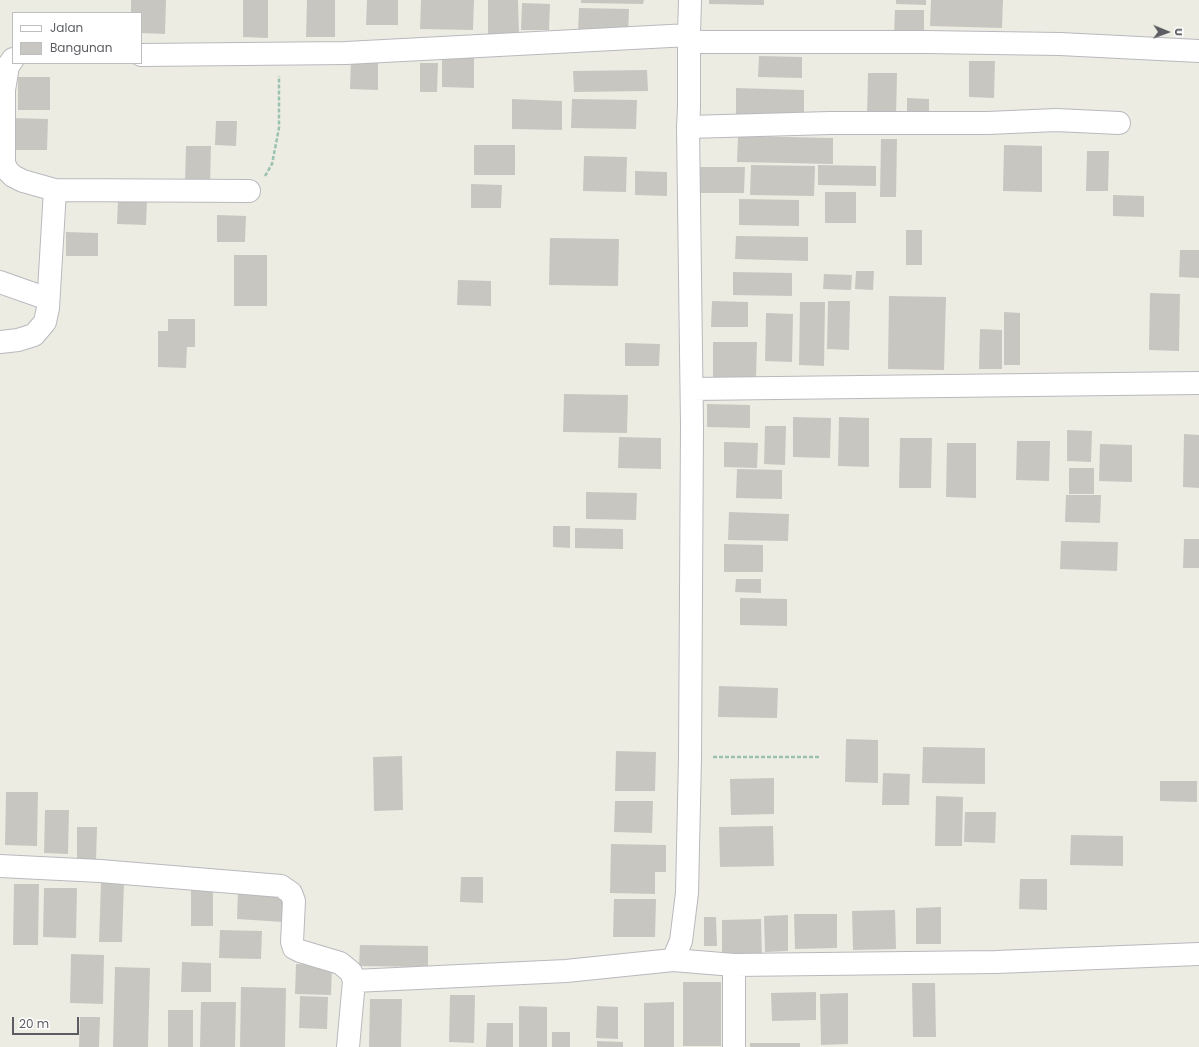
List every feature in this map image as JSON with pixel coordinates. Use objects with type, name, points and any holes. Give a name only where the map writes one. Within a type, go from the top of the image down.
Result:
[{"type":"street","points":[[673,960],[681,941],[687,893],[690,757],[692,389],[688,127],[690,0]]},
{"type":"street","points":[[142,55],[346,53],[689,39],[1060,44],[1199,51]]},
{"type":"street","points":[[12,61],[8,66],[4,90],[4,163],[7,170],[13,176],[23,181],[55,190],[249,191]]},
{"type":"street","points":[[688,127],[830,123],[988,123],[1056,120],[1119,123]]},
{"type":"street","points":[[0,342],[18,340],[40,328],[48,299],[55,190]]},
{"type":"street","points":[[0,282],[48,299]]},
{"type":"street","points":[[692,389],[1199,383]]},
{"type":"street","points":[[0,866],[100,871],[281,886],[291,893],[294,901],[292,942],[294,948],[340,963],[351,972],[354,981],[348,1047]]},
{"type":"street","points":[[354,981],[566,971],[673,960],[734,965],[996,962],[1199,954]]},
{"type":"street","points":[[734,965],[734,1047]]},
{"type":"path","points":[[249,191],[261,182],[268,173],[276,147],[279,128],[279,54]]},
{"type":"path","points":[[690,757],[820,757]]},
{"type":"building","points":[[131,0],[166,0],[165,34],[142,33],[142,12],[131,12]]},
{"type":"building","points":[[243,0],[268,0],[268,38],[243,37]]},
{"type":"building","points":[[307,0],[335,0],[335,37],[306,37]]},
{"type":"building","points":[[367,0],[398,0],[398,25],[366,25]]},
{"type":"building","points":[[421,0],[474,0],[473,30],[420,29]]},
{"type":"building","points":[[488,0],[518,0],[519,36],[488,37]]},
{"type":"building","points":[[581,0],[644,0],[643,4],[581,3]]},
{"type":"building","points":[[709,0],[764,0],[764,5],[709,4]]},
{"type":"building","points":[[896,0],[926,0],[926,5],[896,4]]},
{"type":"building","points":[[931,0],[1003,0],[1002,28],[930,26]]},
{"type":"building","points":[[522,3],[550,4],[549,30],[521,30]]},
{"type":"building","points":[[579,8],[629,9],[628,34],[578,33]]},
{"type":"building","points":[[895,10],[924,10],[924,35],[894,35]]},
{"type":"building","points":[[759,56],[802,57],[802,78],[758,77]]},
{"type":"building","points":[[442,57],[474,58],[474,88],[442,87]]},
{"type":"building","points":[[351,58],[378,58],[378,90],[350,89]]},
{"type":"building","points":[[969,61],[995,61],[994,98],[969,97]]},
{"type":"building","points":[[420,63],[438,63],[437,92],[420,92]]},
{"type":"building","points":[[647,70],[648,91],[574,92],[573,71]]},
{"type":"building","points":[[868,73],[897,73],[896,117],[867,116]]},
{"type":"building","points":[[18,77],[50,77],[50,110],[18,110]]},
{"type":"building","points":[[736,88],[804,90],[804,119],[736,118]]},
{"type":"building","points":[[907,98],[929,99],[929,119],[907,119]]},
{"type":"building","points":[[512,99],[562,101],[562,130],[512,129]]},
{"type":"building","points":[[572,99],[637,100],[636,129],[571,128]]},
{"type":"building","points":[[9,118],[48,119],[47,150],[8,150]]},
{"type":"building","points":[[216,121],[237,121],[236,146],[215,145]]},
{"type":"building","points":[[738,136],[833,138],[833,164],[737,162]]},
{"type":"building","points":[[881,139],[897,139],[896,197],[880,197]]},
{"type":"building","points":[[474,145],[515,145],[515,175],[474,175]]},
{"type":"building","points":[[1004,145],[1042,146],[1042,192],[1003,191]]},
{"type":"building","points":[[186,146],[211,146],[210,185],[185,184]]},
{"type":"building","points":[[1087,151],[1109,151],[1108,191],[1086,191]]},
{"type":"building","points":[[584,156],[627,157],[626,192],[583,191]]},
{"type":"building","points":[[751,165],[815,166],[814,196],[750,195]]},
{"type":"building","points":[[818,165],[876,166],[876,186],[818,185]]},
{"type":"building","points":[[698,167],[745,167],[744,193],[697,193]]},
{"type":"building","points":[[635,171],[667,172],[667,196],[635,195]]},
{"type":"building","points":[[471,184],[502,185],[501,208],[471,208]]},
{"type":"building","points":[[825,192],[856,192],[856,223],[825,223]]},
{"type":"building","points":[[1113,195],[1144,196],[1144,217],[1113,216]]},
{"type":"building","points":[[118,199],[147,200],[146,225],[117,224]]},
{"type":"building","points":[[739,199],[799,200],[799,226],[739,225]]},
{"type":"building","points":[[217,215],[246,216],[245,242],[217,242]]},
{"type":"building","points":[[906,230],[922,230],[922,265],[906,265]]},
{"type":"building","points":[[66,232],[98,233],[98,256],[66,256]]},
{"type":"building","points":[[736,236],[808,237],[808,261],[735,259]]},
{"type":"building","points":[[550,238],[619,239],[618,286],[549,285]]},
{"type":"building","points":[[1180,250],[1199,250],[1199,278],[1179,277]]},
{"type":"building","points":[[234,255],[267,255],[267,306],[234,306]]},
{"type":"building","points":[[856,271],[874,271],[873,290],[855,289]]},
{"type":"building","points":[[733,272],[792,273],[792,296],[733,295]]},
{"type":"building","points":[[824,274],[852,275],[851,290],[823,289]]},
{"type":"building","points":[[458,280],[491,281],[491,306],[457,305]]},
{"type":"building","points":[[1150,293],[1180,294],[1179,351],[1149,350]]},
{"type":"building","points":[[889,296],[946,297],[944,370],[888,369]]},
{"type":"building","points":[[712,301],[748,302],[748,327],[711,327]]},
{"type":"building","points":[[828,301],[850,301],[849,350],[827,349]]},
{"type":"building","points":[[800,302],[825,302],[824,366],[799,365]]},
{"type":"building","points":[[1004,312],[1020,313],[1020,365],[1004,365]]},
{"type":"building","points":[[766,313],[793,314],[792,362],[765,361]]},
{"type":"building","points":[[168,319],[195,319],[195,347],[187,347],[186,368],[158,367],[158,331],[168,331]]},
{"type":"building","points":[[980,329],[1002,330],[1002,369],[979,369]]},
{"type":"building","points":[[713,342],[757,342],[756,378],[713,378]]},
{"type":"building","points":[[625,343],[660,344],[659,366],[625,366]]},
{"type":"building","points":[[564,394],[628,395],[627,433],[563,432]]},
{"type":"building","points":[[707,404],[750,405],[750,428],[707,427]]},
{"type":"building","points":[[793,417],[831,418],[830,458],[793,457]]},
{"type":"building","points":[[839,417],[869,418],[869,467],[838,466]]},
{"type":"building","points":[[765,426],[786,426],[785,465],[764,464]]},
{"type":"building","points":[[1067,430],[1092,431],[1091,462],[1067,461]]},
{"type":"building","points":[[1184,434],[1199,435],[1199,488],[1183,487]]},
{"type":"building","points":[[619,437],[661,438],[661,469],[618,468]]},
{"type":"building","points":[[900,438],[932,438],[931,488],[899,488]]},
{"type":"building","points":[[1017,441],[1050,441],[1049,481],[1016,480]]},
{"type":"building","points":[[724,442],[758,443],[757,468],[724,467]]},
{"type":"building","points":[[947,443],[976,443],[976,498],[946,497]]},
{"type":"building","points":[[1100,444],[1132,445],[1132,482],[1099,481]]},
{"type":"building","points":[[1069,468],[1094,468],[1094,494],[1069,494]]},
{"type":"building","points":[[737,469],[782,470],[782,499],[736,498]]},
{"type":"building","points":[[586,492],[637,493],[636,520],[586,519]]},
{"type":"building","points":[[1066,495],[1101,495],[1100,523],[1065,522]]},
{"type":"building","points":[[729,512],[789,514],[788,541],[728,540]]},
{"type":"building","points":[[553,526],[570,526],[570,548],[553,547]]},
{"type":"building","points":[[575,528],[623,529],[623,549],[575,548]]},
{"type":"building","points":[[1184,539],[1199,539],[1199,568],[1183,568]]},
{"type":"building","points":[[1061,541],[1118,542],[1117,571],[1060,569]]},
{"type":"building","points":[[724,544],[763,545],[763,572],[724,572]]},
{"type":"building","points":[[736,579],[761,579],[761,593],[735,592]]},
{"type":"building","points":[[740,598],[787,599],[787,626],[740,625]]},
{"type":"building","points":[[719,686],[778,688],[777,718],[718,717]]},
{"type":"building","points":[[846,739],[878,740],[878,783],[845,782]]},
{"type":"building","points":[[923,747],[985,748],[985,784],[922,783]]},
{"type":"building","points":[[616,751],[656,752],[655,791],[615,791]]},
{"type":"building","points":[[402,756],[403,810],[374,811],[373,757]]},
{"type":"building","points":[[883,773],[910,774],[909,805],[882,805]]},
{"type":"building","points":[[774,778],[774,814],[731,815],[730,779]]},
{"type":"building","points":[[1160,781],[1197,781],[1197,802],[1160,801]]},
{"type":"building","points":[[6,792],[38,792],[37,846],[5,845]]},
{"type":"building","points":[[936,796],[963,797],[962,846],[935,846]]},
{"type":"building","points":[[615,801],[653,801],[652,833],[614,832]]},
{"type":"building","points":[[45,810],[69,810],[68,854],[44,853]]},
{"type":"building","points":[[965,812],[996,812],[995,843],[964,842]]},
{"type":"building","points":[[773,826],[774,866],[720,867],[719,827]]},
{"type":"building","points":[[77,827],[97,827],[96,862],[77,861]]},
{"type":"building","points":[[1071,835],[1123,836],[1123,866],[1070,865]]},
{"type":"building","points":[[611,844],[666,845],[666,872],[655,872],[655,894],[610,893]]},
{"type":"building","points":[[461,877],[483,877],[483,903],[460,902]]},
{"type":"building","points":[[1020,879],[1047,879],[1047,910],[1019,909]]},
{"type":"building","points":[[101,883],[124,883],[122,942],[99,942]]},
{"type":"building","points":[[14,884],[39,884],[38,945],[13,945]]},
{"type":"building","points":[[191,887],[213,888],[213,926],[191,926]]},
{"type":"building","points":[[44,888],[77,888],[76,938],[43,937]]},
{"type":"building","points":[[238,891],[285,893],[283,922],[237,919]]},
{"type":"building","points":[[614,899],[656,899],[655,937],[613,937]]},
{"type":"building","points":[[941,907],[941,944],[916,944],[916,908]]},
{"type":"building","points":[[895,910],[896,949],[853,950],[852,911]]},
{"type":"building","points":[[794,914],[837,914],[837,948],[795,949]]},
{"type":"building","points":[[788,915],[788,951],[765,952],[764,916]]},
{"type":"building","points":[[704,917],[716,917],[717,946],[704,946]]},
{"type":"building","points":[[761,919],[762,958],[722,958],[722,920]]},
{"type":"building","points":[[220,930],[262,931],[261,959],[219,958]]},
{"type":"building","points":[[360,945],[428,946],[428,967],[359,966]]},
{"type":"building","points":[[71,954],[104,955],[103,1004],[70,1003]]},
{"type":"building","points":[[182,962],[211,963],[211,992],[181,992]]},
{"type":"building","points":[[296,964],[332,965],[331,995],[295,994]]},
{"type":"building","points":[[115,967],[150,968],[148,1047],[113,1047]]},
{"type":"building","points":[[683,982],[721,982],[721,1046],[683,1046]]},
{"type":"building","points":[[912,983],[935,983],[936,1037],[913,1037]]},
{"type":"building","points":[[241,987],[286,988],[285,1047],[240,1047]]},
{"type":"building","points":[[816,992],[816,1020],[772,1021],[771,993]]},
{"type":"building","points":[[848,993],[848,1044],[821,1045],[820,994]]},
{"type":"building","points":[[450,995],[475,995],[474,1043],[449,1042]]},
{"type":"building","points":[[300,996],[328,997],[327,1029],[299,1028]]},
{"type":"building","points":[[370,999],[402,999],[401,1047],[369,1047]]},
{"type":"building","points":[[201,1002],[236,1002],[235,1047],[200,1047]]},
{"type":"building","points":[[674,1002],[674,1047],[644,1047],[644,1003]]},
{"type":"building","points":[[519,1006],[547,1007],[547,1047],[519,1047]]},
{"type":"building","points":[[597,1006],[618,1007],[618,1039],[596,1038]]},
{"type":"building","points":[[168,1010],[193,1010],[193,1047],[168,1047]]},
{"type":"building","points":[[80,1017],[100,1017],[99,1047],[79,1047]]},
{"type":"building","points":[[487,1023],[513,1023],[513,1047],[486,1047]]},
{"type":"building","points":[[552,1032],[570,1032],[570,1047],[552,1047]]},
{"type":"building","points":[[597,1041],[623,1042],[623,1047],[597,1047]]},
{"type":"building","points":[[750,1043],[800,1043],[800,1047],[750,1047]]}]
